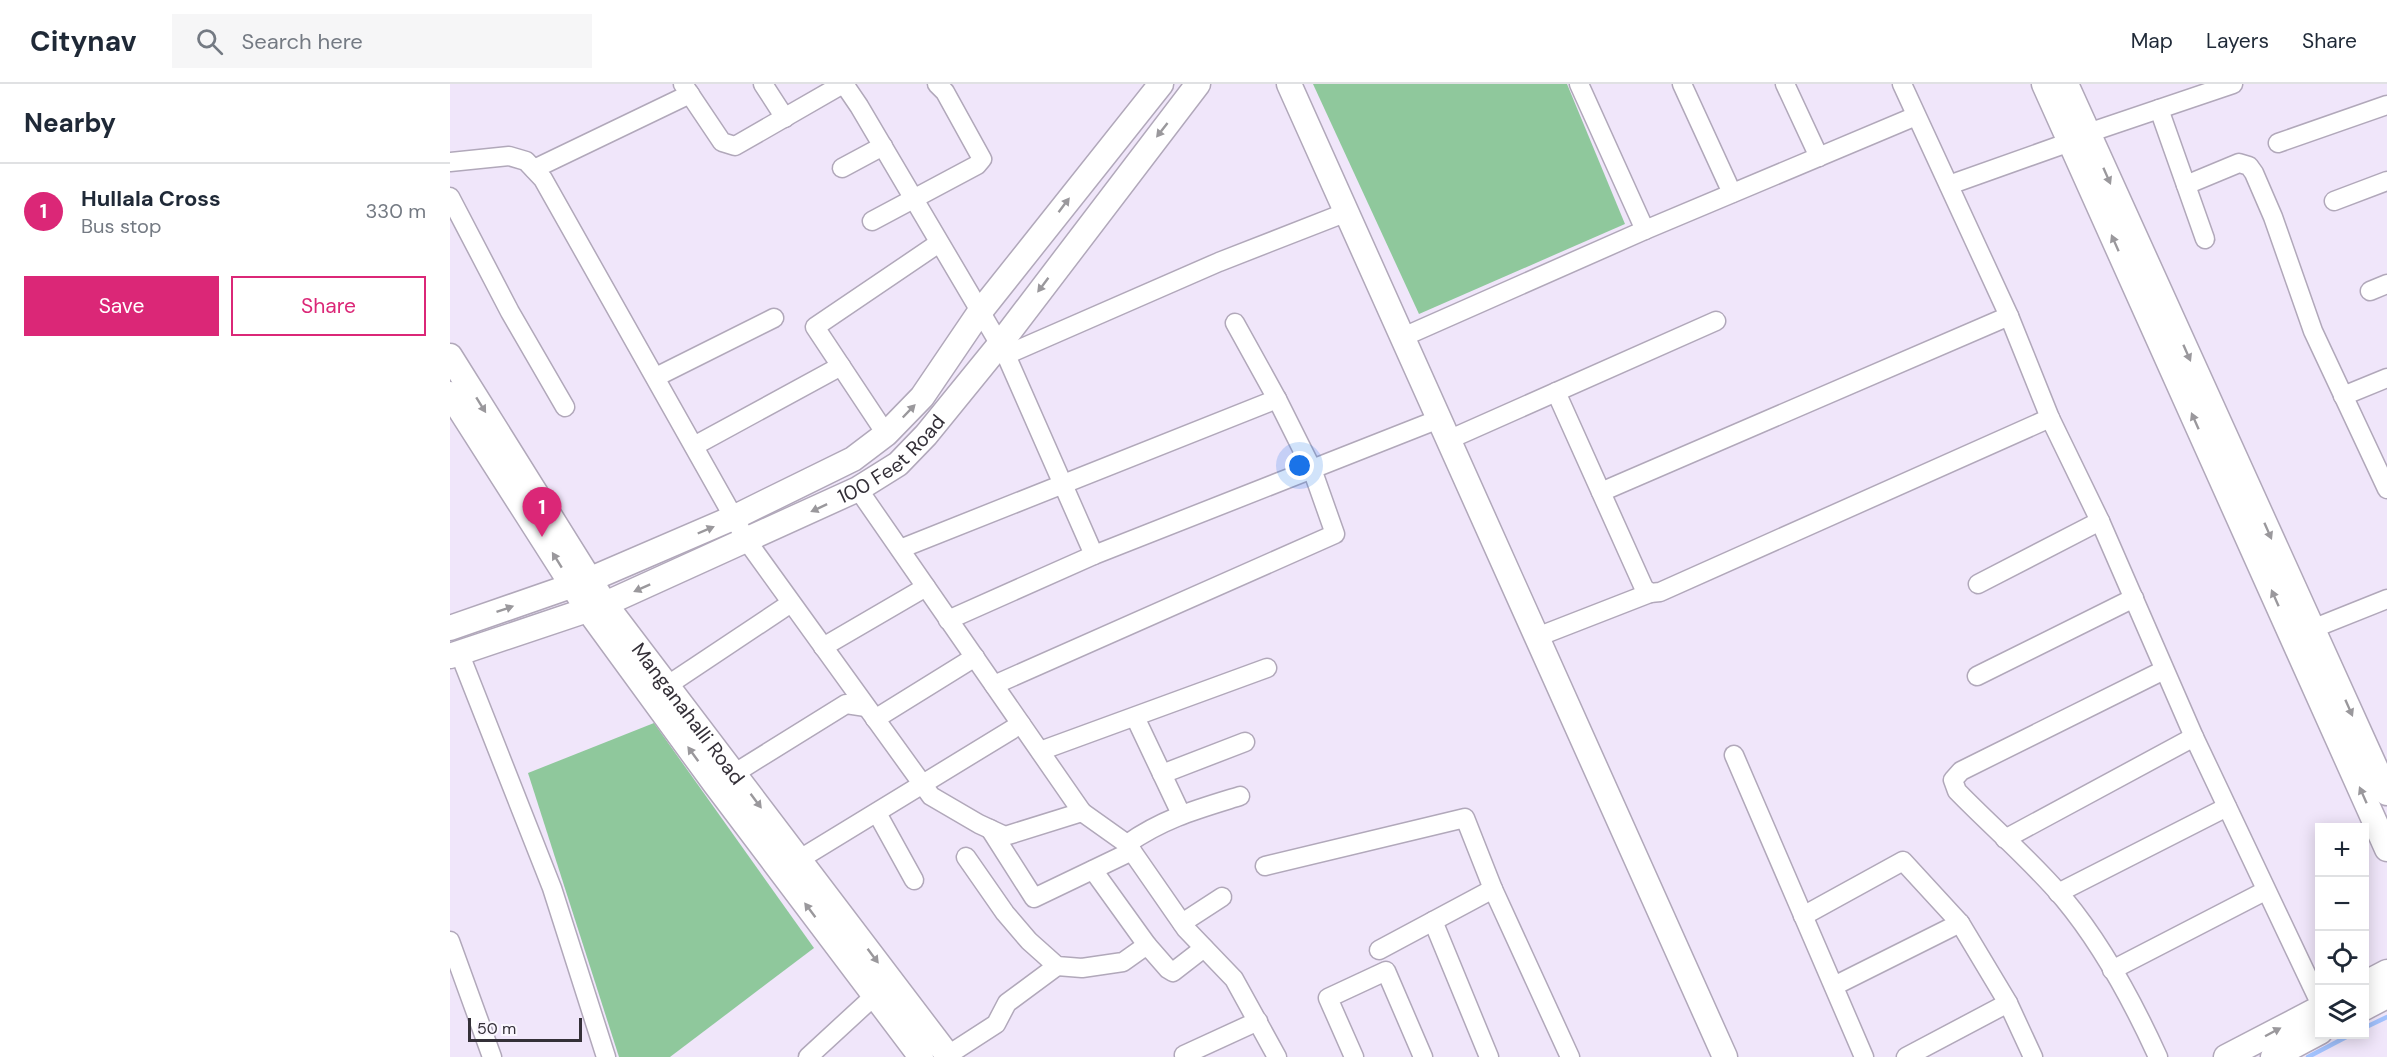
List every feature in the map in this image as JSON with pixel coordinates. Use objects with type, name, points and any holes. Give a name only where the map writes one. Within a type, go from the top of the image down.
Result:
[{"type":"street","points":[[763,84],[785,118]]},
{"type":"street","points":[[534,169],[686,89],[723,142],[735,146],[844,84],[914,198],[979,313],[1003,349],[1094,555]]},
{"type":"street","points":[[872,221],[977,165],[982,159],[945,92],[937,84]]},
{"type":"street","name":"100 Feet Road","points":[[450,628],[582,582],[735,517],[853,459],[886,434],[922,397],[979,313],[1161,84]]},
{"type":"street","name":"100 Feet Road","points":[[454,654],[596,607],[747,542],[858,489],[898,464],[1003,349],[1198,84]]},
{"type":"street","points":[[1289,84],[1725,1057]]},
{"type":"street","points":[[1579,84],[1645,230]]},
{"type":"street","points":[[1682,84],[1732,193]]},
{"type":"street","points":[[1785,84],[1819,157]]},
{"type":"street","points":[[1902,84],[2010,316],[2050,418],[2100,521],[2164,670],[2315,995]]},
{"type":"street","points":[[2044,84],[2079,138],[2302,633],[2387,849]]},
{"type":"street","points":[[2066,84],[2079,138]]},
{"type":"street","points":[[1949,185],[2159,110],[2213,87],[2233,84]]},
{"type":"street","points":[[2278,143],[2387,105]]},
{"type":"street","points":[[2159,110],[2205,239]]},
{"type":"street","points":[[1403,337],[1645,230],[1916,116]]},
{"type":"street","points":[[842,168],[883,146]]},
{"type":"street","points":[[450,162],[509,156],[526,161],[543,179],[747,542],[932,796],[1005,836],[1083,812]]},
{"type":"street","points":[[2186,185],[2239,163],[2248,166],[2254,173],[2273,217],[2313,331],[2387,489]]},
{"type":"street","points":[[2334,201],[2387,181]]},
{"type":"street","points":[[450,197],[510,312],[565,407]]},
{"type":"street","points":[[1003,349],[1347,213]]},
{"type":"street","points":[[886,434],[815,327],[939,243]]},
{"type":"street","points":[[1601,492],[2010,316]]},
{"type":"street","points":[[656,377],[774,318]]},
{"type":"street","points":[[948,620],[1094,555],[1312,469],[1556,392],[1716,321]]},
{"type":"street","points":[[994,685],[1335,534],[1312,469],[1277,399],[1235,324]]},
{"type":"street","name":"Manganahalli Road","points":[[450,356],[596,607],[883,988],[949,1056]]},
{"type":"street","points":[[694,446],[842,366]]},
{"type":"street","points":[[2343,396],[2387,378]]},
{"type":"street","points":[[1556,392],[1644,588],[1650,593]]},
{"type":"street","name":"Manganahalli Road","points":[[450,394],[582,582]]},
{"type":"street","points":[[900,549],[1277,399]]},
{"type":"street","points":[[1537,637],[1650,593],[1660,592],[2050,418]]},
{"type":"street","points":[[858,489],[1083,812],[1130,848],[1182,923],[1233,979],[1277,1057]]},
{"type":"street","points":[[1978,584],[2100,521]]},
{"type":"street","points":[[823,647],[926,587]]},
{"type":"street","points":[[1977,676],[2134,598]]},
{"type":"street","points":[[2302,633],[2387,599]]},
{"type":"street","points":[[668,685],[791,603]]},
{"type":"street","name":"Manganahalli Road","points":[[596,607],[668,685],[800,860],[883,988],[921,1057]]},
{"type":"street","points":[[2302,633],[2387,793]]},
{"type":"street","points":[[454,654],[552,888],[606,1057]]},
{"type":"street","points":[[735,773],[846,704],[870,713],[975,657]]},
{"type":"street","points":[[1040,752],[1267,668]]},
{"type":"street","points":[[2158,1057],[2136,1009],[2112,970],[2058,893],[1957,791],[1954,785],[1956,775],[2164,670]]},
{"type":"street","points":[[1135,717],[1181,814]]},
{"type":"street","points":[[800,860],[1021,724]]},
{"type":"street","points":[[2005,839],[2194,736]]},
{"type":"street","points":[[1162,774],[1245,742]]},
{"type":"street","points":[[1734,755],[1864,1057]]},
{"type":"street","points":[[990,829],[1034,898],[1093,870],[1130,848],[1150,828],[1181,814],[1240,796]]},
{"type":"street","points":[[2058,893],[2227,807]]},
{"type":"street","points":[[876,813],[914,880]]},
{"type":"street","points":[[1265,866],[1465,818],[1493,889],[1570,1057]]},
{"type":"street","points":[[966,857],[1005,913],[1029,941],[1057,966],[1082,968],[1123,962],[1147,945]]},
{"type":"street","points":[[1803,916],[1903,861],[1960,923],[2008,1003],[2033,1057]]},
{"type":"street","points":[[1093,870],[1147,945],[1168,969],[1173,972],[1204,948]]},
{"type":"street","points":[[1379,950],[1493,889]]},
{"type":"street","points":[[2112,970],[2265,891]]},
{"type":"street","points":[[1182,923],[1222,897]]},
{"type":"street","points":[[1433,921],[1489,1057]]},
{"type":"street","points":[[1834,986],[1960,923]]},
{"type":"street","points":[[450,941],[492,1057]]},
{"type":"street","points":[[949,1056],[996,1024],[1007,1003],[1057,966]]},
{"type":"street","points":[[1354,1057],[1328,998],[1386,971],[1423,1057]]},
{"type":"street","points":[[2369,981],[2387,972]]},
{"type":"street","points":[[808,1057],[883,988]]},
{"type":"street","points":[[2369,1005],[2387,996]]},
{"type":"street","points":[[1906,1057],[2008,1003]]},
{"type":"street","points":[[2226,1057],[2315,1010]]},
{"type":"street","points":[[1184,1055],[1258,1021]]},
{"type":"street","points":[[2273,1057],[2315,1034]]},
{"type":"green space","points":[[1313,84],[1567,84],[1625,224],[1419,314]]},
{"type":"green space","points":[[654,723],[814,948],[670,1057],[619,1057],[528,773]]},
{"type":"waterway","points":[[2369,1026],[2387,1017]]},
{"type":"waterway","points":[[2308,1057],[2342,1039]]},
{"type":"place","name":"Hullala Cross","points":[[542,537]]}]
